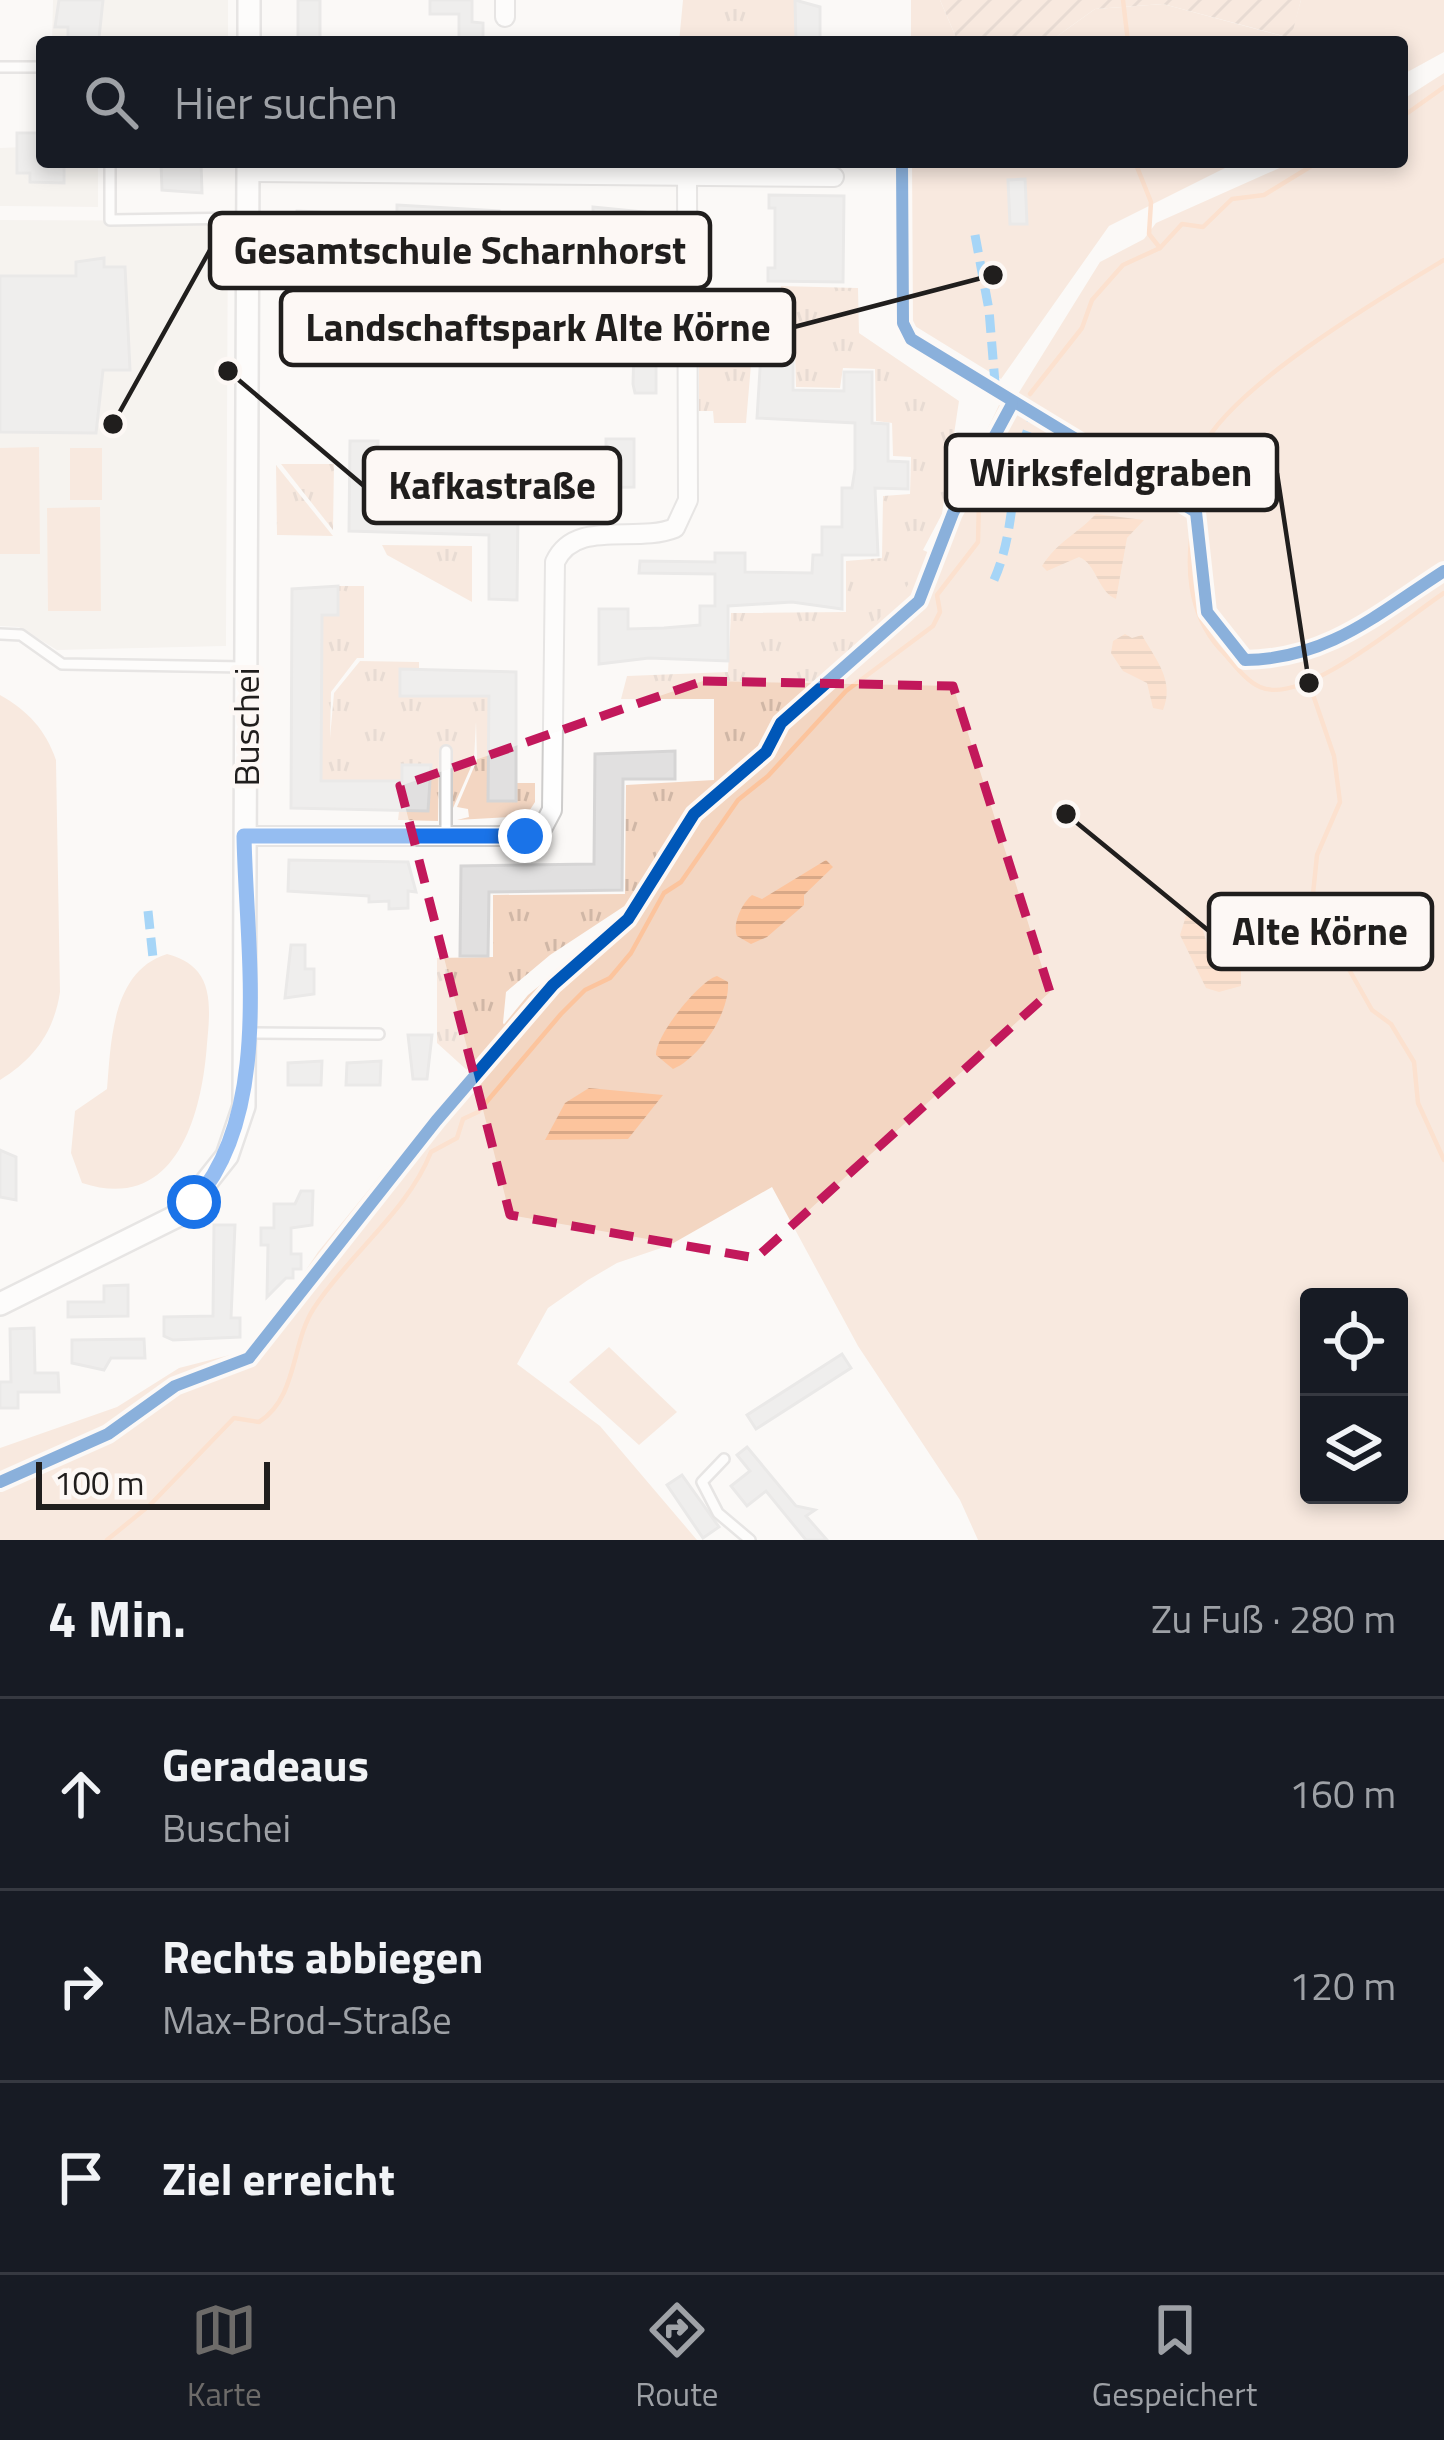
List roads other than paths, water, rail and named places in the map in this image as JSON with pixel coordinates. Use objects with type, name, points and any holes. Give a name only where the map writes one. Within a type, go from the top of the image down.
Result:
[{"type":"street","points":[[249,0],[249,36]]},
{"type":"street","name":"Buschei","points":[[0,1304],[141,1238],[194,1202],[227,1156],[244,1106],[248,168]]},
{"type":"street","points":[[297,168],[688,176],[836,169]]},
{"type":"street","points":[[244,836],[525,836],[543,827],[551,811],[554,577],[560,550],[582,536],[658,535],[675,528],[688,500],[688,176]]},
{"type":"lane","points":[[1,68],[36,67]]},
{"type":"lane","points":[[110,168],[110,220],[246,218]]},
{"type":"lane","points":[[0,634],[21,635],[62,664],[245,667]]},
{"type":"lane","points":[[446,751],[446,835]]},
{"type":"lane","points":[[246,1033],[379,1034]]},
{"type":"lane","points":[[724,1459],[702,1482],[718,1513],[750,1540]]},
{"type":"waterway","points":[[1123,0],[1127,36]]},
{"type":"waterway","points":[[1408,113],[1444,87]]},
{"type":"waterway","points":[[1137,168],[1151,202],[1149,234],[1160,248]]},
{"type":"waterway","points":[[1030,394],[1082,328],[1092,300],[1123,265],[1160,248],[1182,224],[1203,227],[1232,199],[1264,195],[1308,168]]},
{"type":"waterway","points":[[1195,504],[1202,449],[1243,398],[1311,345],[1444,260]]},
{"type":"waterway","points":[[107,1540],[150,1505],[234,1418],[259,1422],[272,1411],[281,1399],[314,1308],[408,1194],[431,1152],[457,1138],[463,1119],[478,1112],[585,990],[610,978],[631,953],[664,893],[681,882],[738,800],[768,776],[846,691],[933,626],[940,612],[937,595],[978,542],[979,502],[1010,437]]},
{"type":"waterway","points":[[1194,518],[1190,570],[1201,619],[1220,649],[1260,687],[1279,690],[1327,673],[1444,593]]},
{"type":"waterway","points":[[1309,683],[1334,756],[1340,802],[1317,855],[1312,904],[1372,1010],[1391,1024],[1414,1062],[1418,1103],[1444,1160]]},
{"type":"place","name":"Landschaftspark Alte Körne","points":[[993,275]]},
{"type":"place","name":"Kafkastraße","points":[[228,371]]},
{"type":"place","name":"Gesamtschule Scharnhorst","points":[[113,424]]},
{"type":"place","name":"Wirksfeldgraben","points":[[1309,683]]},
{"type":"place","name":"Alte Körne","points":[[1066,814]]}]
